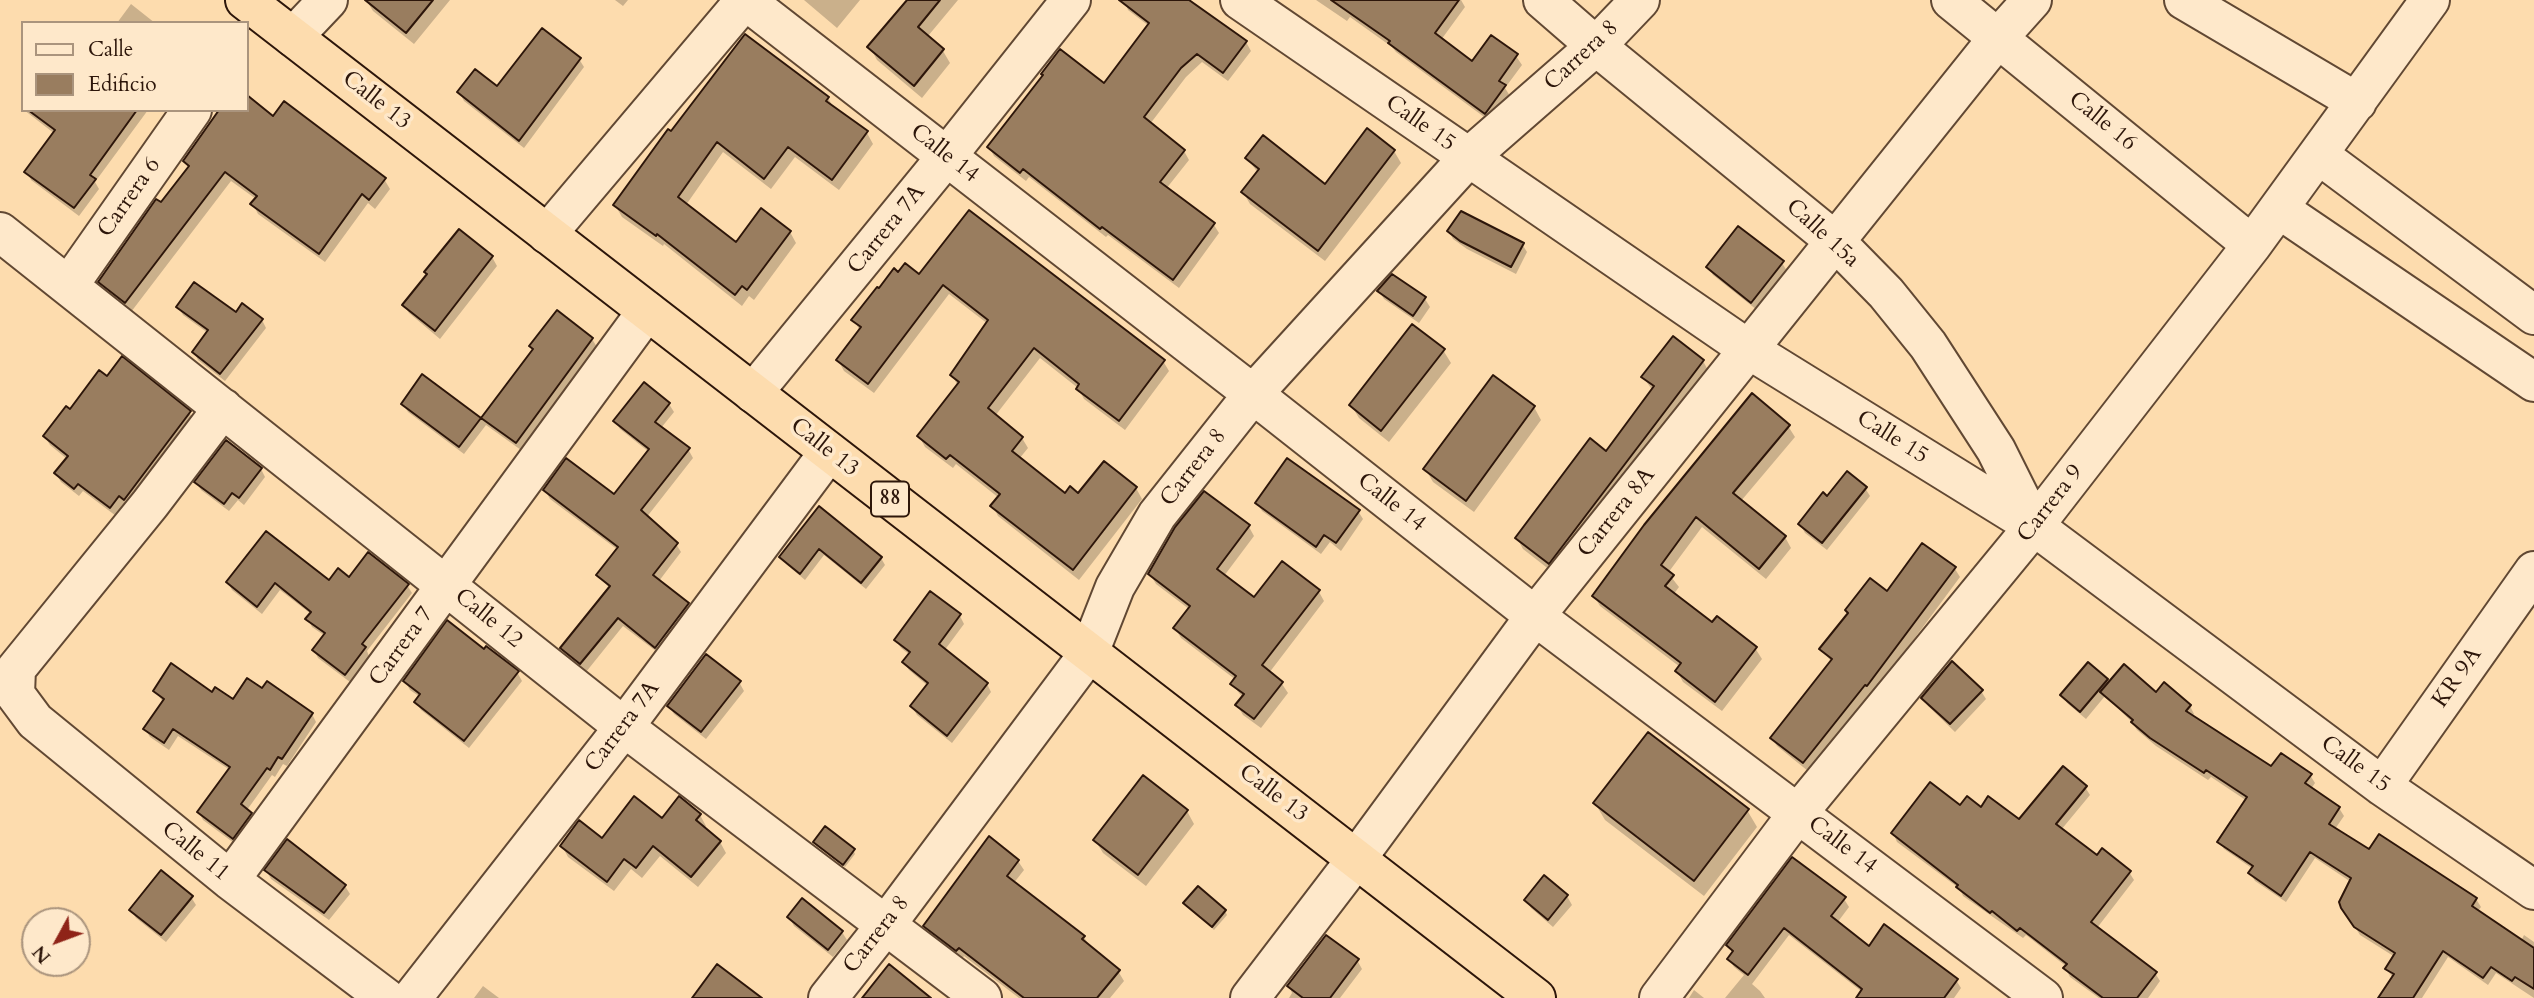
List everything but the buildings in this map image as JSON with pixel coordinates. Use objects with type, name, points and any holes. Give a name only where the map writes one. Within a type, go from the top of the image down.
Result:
[{"type":"highway","name":"Calle 13","points":[[251,15],[293,37],[1536,998]]},
{"type":"street","points":[[293,37],[328,0]]},
{"type":"street","points":[[547,234],[745,0]]},
{"type":"street","name":"Calle 14","points":[[745,0],[1535,616],[2043,998]]},
{"type":"street","name":"Carrera 7A","points":[[753,393],[1071,0]]},
{"type":"street","name":"Calle 15","points":[[1240,0],[1748,349],[2034,526],[2382,786],[2534,890]]},
{"type":"street","name":"Calle 15a","points":[[1543,0],[1835,241],[1886,293],[1928,345],[1996,450],[2034,526]]},
{"type":"street","name":"Carrera 8","points":[[828,998],[1089,653],[1115,587],[1157,515],[1253,394],[1469,158],[1596,46],[1640,0]]},
{"type":"street","name":"Calle 16","points":[[1951,0],[2252,245]]},
{"type":"street","name":"Carrera 8A","points":[[1250,998],[1535,616],[1998,38],[2032,0]]},
{"type":"street","points":[[2184,0],[2357,102]]},
{"type":"street","name":"Carrera 9","points":[[1659,998],[1798,813],[2034,526],[2252,245],[2430,0]]},
{"type":"street","name":"Carrera 6","points":[[69,285],[191,112]]},
{"type":"street","points":[[2319,155],[2534,315]]},
{"type":"street","points":[[2279,209],[2534,382]]},
{"type":"street","name":"Calle 12","points":[[0,232],[624,727],[982,998]]},
{"type":"street","name":"Carrera 7","points":[[230,880],[647,312]]},
{"type":"street","name":"Calle 11","points":[[223,408],[150,504],[16,668],[15,695],[35,721],[230,880],[386,998]]},
{"type":"street","name":"Carrera 7A","points":[[412,998],[624,727],[829,452]]},
{"type":"street","name":"KR 9A","points":[[2382,786],[2534,571]]}]
